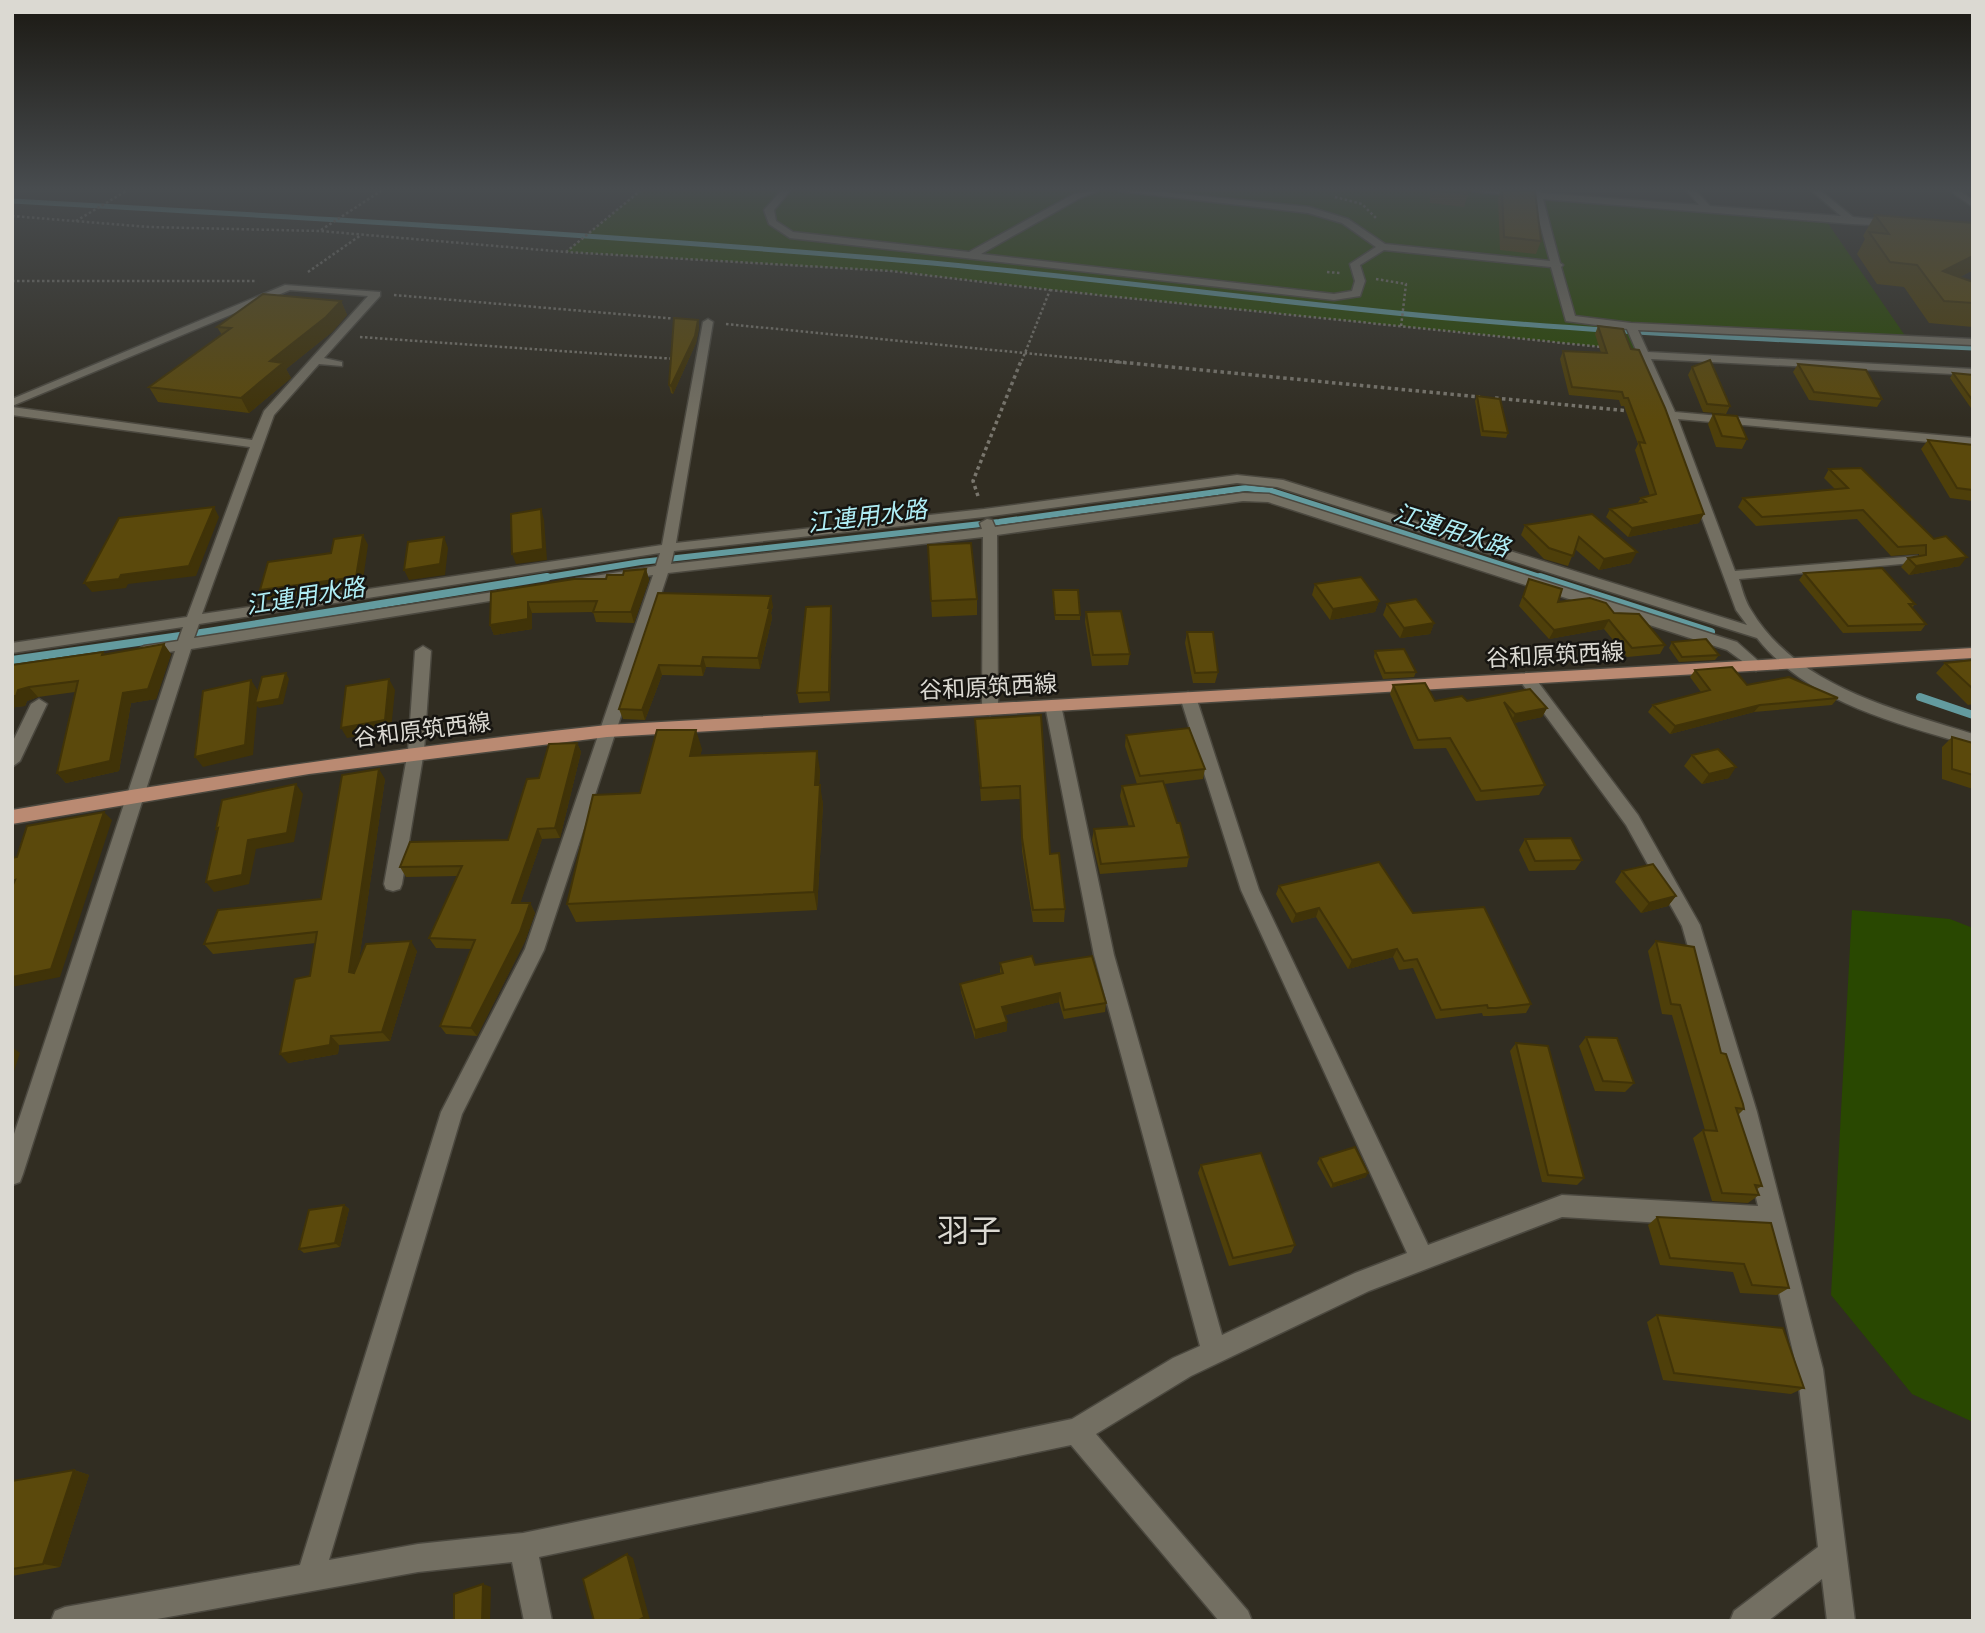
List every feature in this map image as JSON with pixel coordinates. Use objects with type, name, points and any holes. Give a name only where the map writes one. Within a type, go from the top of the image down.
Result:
[{"type":"main road","name":"谷和原筑西線","points":[[14,819],[135,796],[416,751],[607,731],[1973,653]]},
{"type":"street","points":[[1069,267],[1334,297],[1356,295],[1360,281],[1356,267]]},
{"type":"street","points":[[1558,267],[1570,319],[1631,326],[1973,342]]},
{"type":"street","points":[[12,403],[289,287],[376,294]]},
{"type":"street","points":[[12,1174],[192,622],[268,414],[376,294]]},
{"type":"street","points":[[310,1578],[452,1112],[534,950],[662,569],[708,322]]},
{"type":"street","points":[[1631,326],[1670,415],[1742,610],[1759,634],[1810,680],[1855,701],[1973,740]]},
{"type":"street","points":[[1644,353],[1971,374]]},
{"type":"street","points":[[316,360],[338,364]]},
{"type":"street","points":[[12,411],[256,444]]},
{"type":"street","points":[[1670,415],[1973,442]]},
{"type":"street","points":[[12,648],[668,548],[984,513],[1237,479],[1279,483],[1296,499],[1732,646],[1756,666]]},
{"type":"street","points":[[561,585],[662,569],[990,532],[1243,497],[1296,499],[1759,634]]},
{"type":"street","points":[[984,513],[990,532],[990,709]]},
{"type":"street","points":[[1730,576],[1912,559]]},
{"type":"street","points":[[419,607],[421,586]]},
{"type":"street","points":[[132,652],[523,591]]},
{"type":"street","points":[[393,884],[416,751],[423,651]]},
{"type":"street","points":[[1526,678],[1632,820],[1691,925],[1745,1112],[1810,1370],[1841,1621]]},
{"type":"street","points":[[1188,697],[1250,890],[1422,1259]]},
{"type":"street","points":[[12,761],[39,704]]},
{"type":"street","points":[[1053,705],[1104,955],[1214,1352]]},
{"type":"street","points":[[65,1621],[418,1558],[523,1547],[1076,1431],[1182,1367],[1363,1281],[1562,1206],[1772,1218]]},
{"type":"street","points":[[1076,1431],[1238,1621]]},
{"type":"street","points":[[523,1547],[538,1621]]},
{"type":"street","points":[[1744,1621],[1833,1553]]},
{"type":"path","points":[[289,287],[316,267]]},
{"type":"path","points":[[826,267],[891,271],[1644,353]]},
{"type":"path","points":[[12,281],[256,281]]},
{"type":"path","points":[[984,513],[973,481],[1049,290]]},
{"type":"path","points":[[376,294],[708,322],[1670,415]]},
{"type":"path","points":[[338,336],[702,361]]},
{"type":"green space","points":[[826,267],[1858,267],[1908,340],[1632,326],[1643,351],[1106,296],[891,271]]},
{"type":"green space","points":[[1852,910],[1950,919],[1973,928],[1973,1422],[1912,1394],[1831,1295]]},
{"type":"building","points":[[1919,267],[1951,267],[1943,271],[1973,282],[1973,303],[1944,301]]},
{"type":"building","points":[[263,294],[341,301],[326,317],[270,361],[283,363],[241,398],[149,387],[231,328],[217,327]]},
{"type":"building","points":[[674,318],[698,320],[695,336],[671,386],[669,385]]},
{"type":"building","points":[[1598,326],[1623,329],[1631,349],[1639,350],[1665,408],[1704,514],[1632,528],[1610,509],[1646,502],[1641,498],[1656,494],[1639,442],[1645,443],[1628,398],[1624,398],[1622,392],[1572,387],[1563,351],[1607,353]]},
{"type":"building","points":[[1710,360],[1730,406],[1707,404],[1692,367]]},
{"type":"building","points":[[1798,364],[1866,370],[1882,399],[1814,392]]},
{"type":"building","points":[[1953,373],[1973,375],[1973,401]]},
{"type":"building","points":[[1477,396],[1500,399],[1508,433],[1483,431]]},
{"type":"building","points":[[1713,414],[1737,416],[1747,439],[1722,436]]},
{"type":"building","points":[[1928,440],[1973,445],[1973,490],[1957,488]]},
{"type":"building","points":[[1861,468],[1934,539],[1946,536],[1967,557],[1916,566],[1908,558],[1926,555],[1926,545],[1898,547],[1863,510],[1762,517],[1743,498],[1848,488],[1829,469]]},
{"type":"building","points":[[214,507],[189,566],[84,583],[119,518]]},
{"type":"building","points":[[541,509],[543,549],[512,554],[511,514]]},
{"type":"building","points":[[1592,514],[1637,552],[1604,559],[1579,537],[1573,556],[1549,548],[1525,525],[1552,521]]},
{"type":"building","points":[[363,535],[356,577],[260,590],[268,562],[331,553],[334,539]]},
{"type":"building","points":[[444,537],[440,564],[404,570],[408,542]]},
{"type":"building","points":[[971,543],[977,599],[931,601],[928,545]]},
{"type":"building","points":[[1882,568],[1915,604],[1909,604],[1926,624],[1848,626],[1804,573]]},
{"type":"building","points":[[646,569],[631,612],[593,612],[597,601],[528,602],[528,619],[490,625],[491,592],[574,579],[606,579],[607,575],[623,575],[624,571]]},
{"type":"building","points":[[1361,577],[1379,601],[1333,609],[1315,584]]},
{"type":"building","points":[[1529,579],[1562,589],[1558,602],[1590,598],[1606,603],[1614,613],[1639,614],[1665,645],[1632,648],[1609,620],[1554,630],[1523,597]]},
{"type":"building","points":[[1053,590],[1078,590],[1080,615],[1055,615]]},
{"type":"building","points":[[658,593],[771,596],[758,658],[703,657],[701,666],[659,665],[642,710],[619,709]]},
{"type":"building","points":[[1416,599],[1434,623],[1404,628],[1387,604]]},
{"type":"building","points":[[831,606],[829,692],[797,693],[806,607]]},
{"type":"building","points":[[1121,611],[1130,654],[1093,655],[1086,612]]},
{"type":"building","points":[[1187,632],[1213,632],[1218,672],[1195,673]]},
{"type":"building","points":[[1706,639],[1719,655],[1682,657],[1672,642]]},
{"type":"building","points":[[164,644],[148,689],[123,693],[110,761],[57,773],[78,681],[29,687],[18,690],[16,696],[12,696],[12,665],[103,652],[102,655]]},
{"type":"building","points":[[1404,649],[1416,672],[1385,673],[1375,651]]},
{"type":"building","points":[[1973,660],[1973,689],[1945,663]]},
{"type":"building","points":[[1732,667],[1747,685],[1789,677],[1838,698],[1760,705],[1675,726],[1653,705],[1710,690],[1695,670]]},
{"type":"building","points":[[286,673],[279,699],[255,703],[262,677]]},
{"type":"building","points":[[389,679],[385,720],[341,728],[346,686]]},
{"type":"building","points":[[251,680],[245,745],[195,757],[203,691]]},
{"type":"building","points":[[1425,683],[1435,701],[1462,696],[1467,701],[1530,689],[1547,708],[1515,714],[1504,702],[1545,785],[1481,791],[1450,738],[1418,740],[1393,685]]},
{"type":"building","points":[[1041,715],[1050,854],[1059,853],[1065,909],[1033,910],[1022,838],[1020,786],[981,788],[975,719]]},
{"type":"building","points":[[1189,728],[1205,769],[1140,776],[1126,735]]},
{"type":"building","points":[[657,730],[696,730],[690,756],[817,751],[815,785],[820,785],[814,892],[567,904],[593,795],[640,793]]},
{"type":"building","points":[[1952,737],[1973,743],[1973,775],[1952,769]]},
{"type":"building","points":[[577,743],[555,828],[538,829],[512,903],[530,903],[520,932],[471,1028],[440,1026],[475,940],[429,938],[462,866],[400,867],[410,842],[508,840],[527,779],[539,778],[549,744]]},
{"type":"building","points":[[1718,749],[1736,767],[1709,774],[1692,755]]},
{"type":"building","points":[[379,769],[349,972],[354,973],[366,944],[411,941],[382,1032],[331,1036],[330,1045],[280,1054],[295,979],[310,976],[317,932],[204,944],[218,910],[321,899],[342,775]]},
{"type":"building","points":[[1163,781],[1177,823],[1180,823],[1189,857],[1101,864],[1094,829],[1134,826],[1122,786]]},
{"type":"building","points":[[296,784],[287,833],[248,840],[242,875],[206,882],[222,800]]},
{"type":"building","points":[[104,812],[51,969],[12,977],[12,887],[15,880],[12,881],[12,858],[17,857],[27,826]]},
{"type":"building","points":[[1571,838],[1582,860],[1535,861],[1525,839]]},
{"type":"building","points":[[1379,862],[1413,913],[1484,907],[1531,1004],[1441,1010],[1417,959],[1404,961],[1397,949],[1352,960],[1319,908],[1296,914],[1279,886]]},
{"type":"building","points":[[1653,864],[1676,896],[1649,903],[1622,871]]},
{"type":"building","points":[[1656,941],[1694,947],[1721,1053],[1726,1054],[1743,1104],[1744,1109],[1736,1108],[1762,1186],[1755,1185],[1759,1195],[1722,1193],[1703,1130],[1717,1131],[1680,1005],[1671,1004]]},
{"type":"building","points":[[1032,956],[1035,965],[1092,956],[1106,1003],[1064,1010],[1060,993],[1002,1007],[1007,1022],[975,1030],[960,984],[1003,973],[1000,963]]},
{"type":"building","points":[[1586,1037],[1617,1038],[1634,1083],[1603,1081]]},
{"type":"building","points":[[1516,1043],[1548,1046],[1584,1178],[1548,1175]]},
{"type":"building","points":[[1355,1147],[1368,1173],[1333,1184],[1320,1158]]},
{"type":"building","points":[[1261,1153],[1295,1245],[1233,1258],[1201,1165]]},
{"type":"building","points":[[344,1205],[335,1243],[299,1249],[309,1210]]},
{"type":"building","points":[[1657,1217],[1771,1223],[1789,1288],[1752,1285],[1744,1264],[1670,1258]]},
{"type":"building","points":[[1657,1315],[1783,1328],[1804,1388],[1674,1373]]},
{"type":"building","points":[[74,1470],[43,1564],[12,1569],[12,1481]]},
{"type":"building","points":[[627,1554],[644,1617],[637,1621],[594,1621],[583,1579]]},
{"type":"building","points":[[483,1584],[482,1621],[454,1621],[454,1594]]},
{"type":"waterway","points":[[980,267],[1460,319],[1716,337],[1973,348]]},
{"type":"waterway","name":"江連用水路","points":[[537,579],[641,562],[999,522],[1246,488],[1272,491],[1546,579]]},
{"type":"waterway","name":"江連用水路","points":[[12,660],[208,632],[547,577]]},
{"type":"waterway","name":"江連用水路","points":[[1540,577],[1711,632]]},
{"type":"waterway","name":"江連用水路","points":[[1920,697],[1973,715]]},
{"type":"district","name":"羽子","points":[[969,1229]]}]
